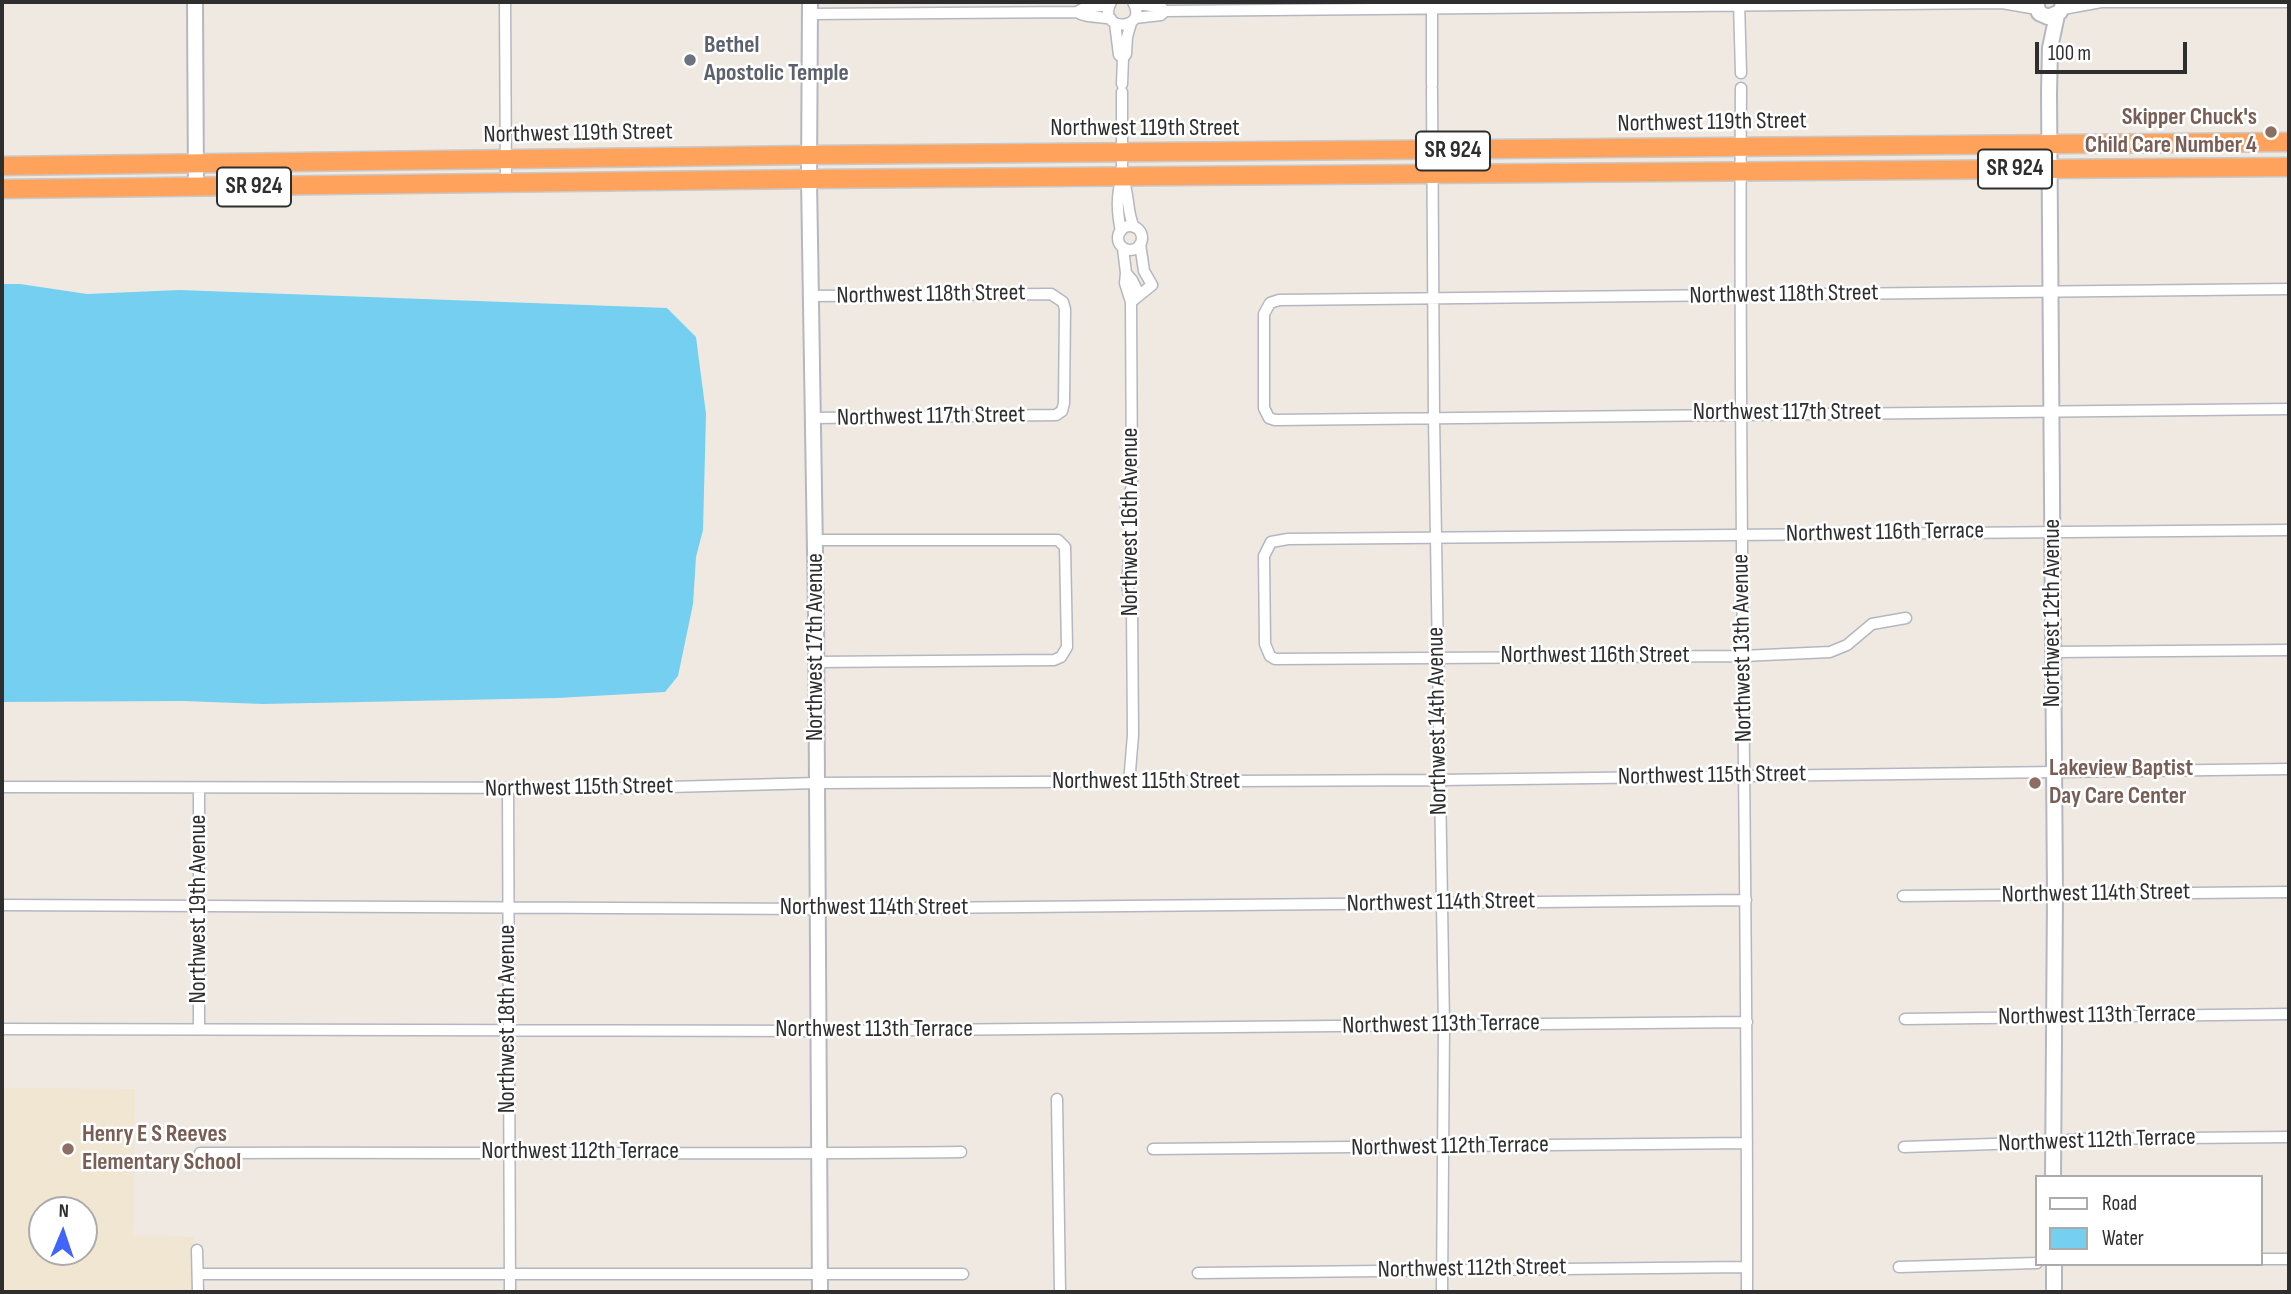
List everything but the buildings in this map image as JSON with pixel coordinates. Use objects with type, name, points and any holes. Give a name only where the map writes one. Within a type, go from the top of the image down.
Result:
[{"type":"highway","name":"Northwest 119th Street","points":[[2,166],[809,155],[2289,142]]},
{"type":"highway","name":"Northwest 119th Street","points":[[2,189],[809,179],[2289,167]]},
{"type":"street","points":[[195,2],[197,188]]},
{"type":"street","points":[[505,2],[506,184]]},
{"type":"street","points":[[1077,12],[1082,16],[1123,25],[1133,20],[1161,15],[1165,11],[1432,5],[2005,2],[2050,9],[2099,2],[2289,2]]},
{"type":"street","points":[[810,8],[1077,12],[1110,3],[1108,11],[1113,21],[1119,55],[1123,58],[1137,9],[1134,3]]},
{"type":"street","points":[[1134,3],[1161,7],[1165,11]]},
{"type":"street","points":[[1739,4],[1741,73]]},
{"type":"street","name":"Northwest 14th Avenue","points":[[1432,5],[1434,417],[1444,1025],[1442,1292]]},
{"type":"street","name":"Northwest 17th Avenue","points":[[810,8],[809,179],[816,540],[820,1292]]},
{"type":"street","name":"Northwest 12th Avenue","points":[[2050,9],[2053,1175]]},
{"type":"street","name":"Northwest 16th Avenue","points":[[1123,58],[1122,177],[1118,189],[1121,231],[1118,242],[1123,248],[1128,274],[1139,294]]},
{"type":"street","name":"Northwest 13th Avenue","points":[[1741,88],[1740,413],[1747,1022],[1747,1292]]},
{"type":"street","name":"Northwest 16th Avenue","points":[[1122,177],[1128,189],[1129,216],[1142,236],[1140,244],[1144,271],[1152,285],[1131,302]]},
{"type":"street","points":[[1121,231],[1127,227],[1135,228]]},
{"type":"street","points":[[1123,248],[1134,249],[1140,244]]},
{"type":"street","points":[[1128,274],[1144,271]]},
{"type":"street","name":"Northwest 16th Avenue","points":[[1128,274],[1125,283],[1131,302],[1132,486],[1126,507],[1131,531],[1128,585],[1132,608],[1133,735],[1129,783]]},
{"type":"street","name":"Northwest 118th Street","points":[[1284,419],[1269,418],[1264,408],[1264,314],[1270,303],[1279,300],[2289,289]]},
{"type":"street","name":"Northwest 118th Street","points":[[812,296],[1051,294],[1063,302],[1065,309],[1064,403],[1062,411],[1056,415],[1048,415]]},
{"type":"street","name":"Northwest 117th Street","points":[[1284,419],[2289,409]]},
{"type":"street","name":"Northwest 117th Street","points":[[814,418],[1048,415]]},
{"type":"street","name":"Northwest 116th Terrace","points":[[1275,659],[1270,656],[1265,644],[1264,556],[1271,542],[1288,539],[2289,530]]},
{"type":"street","points":[[816,540],[1051,538],[1062,542],[1065,547],[1067,647],[1060,657],[1054,660],[817,662]]},
{"type":"street","name":"Northwest 116th Street","points":[[1275,659],[1742,656],[1830,652],[1847,645],[1872,625],[1906,618]]},
{"type":"street","points":[[2053,652],[2289,650]]},
{"type":"street","name":"Northwest 115th Street","points":[[2,787],[508,789],[817,783],[1129,783],[2289,769]]},
{"type":"street","name":"Northwest 19th Avenue","points":[[199,789],[199,1028]]},
{"type":"street","name":"Northwest 18th Avenue","points":[[508,789],[510,1292]]},
{"type":"street","name":"Northwest 114th Street","points":[[1903,896],[2289,892]]},
{"type":"street","name":"Northwest 114th Street","points":[[2,905],[818,909],[1746,900]]},
{"type":"street","name":"Northwest 113th Terrace","points":[[1905,1019],[2289,1014]]},
{"type":"street","name":"Northwest 113th Terrace","points":[[2,1029],[819,1031],[1747,1022]]},
{"type":"street","points":[[1057,1099],[1060,1292]]},
{"type":"street","name":"Northwest 112th Terrace","points":[[1904,1147],[2078,1139],[2289,1137]]},
{"type":"street","name":"Northwest 112th Terrace","points":[[1153,1149],[1747,1143]]},
{"type":"street","name":"Northwest 112th Terrace","points":[[200,1153],[961,1152]]},
{"type":"street","points":[[197,1250],[198,1292]]},
{"type":"street","points":[[2263,1259],[2289,1259]]},
{"type":"street","points":[[1899,1267],[2036,1264]]},
{"type":"street","name":"Northwest 112th Street","points":[[1198,1273],[1747,1266]]},
{"type":"street","points":[[2054,1266],[2054,1292]]},
{"type":"street","points":[[198,1274],[963,1274]]},
{"type":"shaded area","name":"Henry E S Reeves Elementary School","points":[[2,1088],[135,1089],[133,1236],[194,1237],[194,1292],[2,1292]]},
{"type":"water","points":[[2,284],[20,284],[87,294],[179,290],[667,308],[696,337],[706,414],[703,530],[696,557],[693,604],[678,676],[665,692],[557,698],[263,704],[183,701],[2,702]]},
{"type":"place","name":"Bethel Apostolic Temple","points":[[690,60]]},
{"type":"place","name":"Skipper Chuck's Child Care Number 4","points":[[2271,132]]},
{"type":"place","name":"Lakeview Baptist Day Care Center","points":[[2035,783]]},
{"type":"place","name":"Henry E S Reeves Elementary School","points":[[68,1149]]}]
